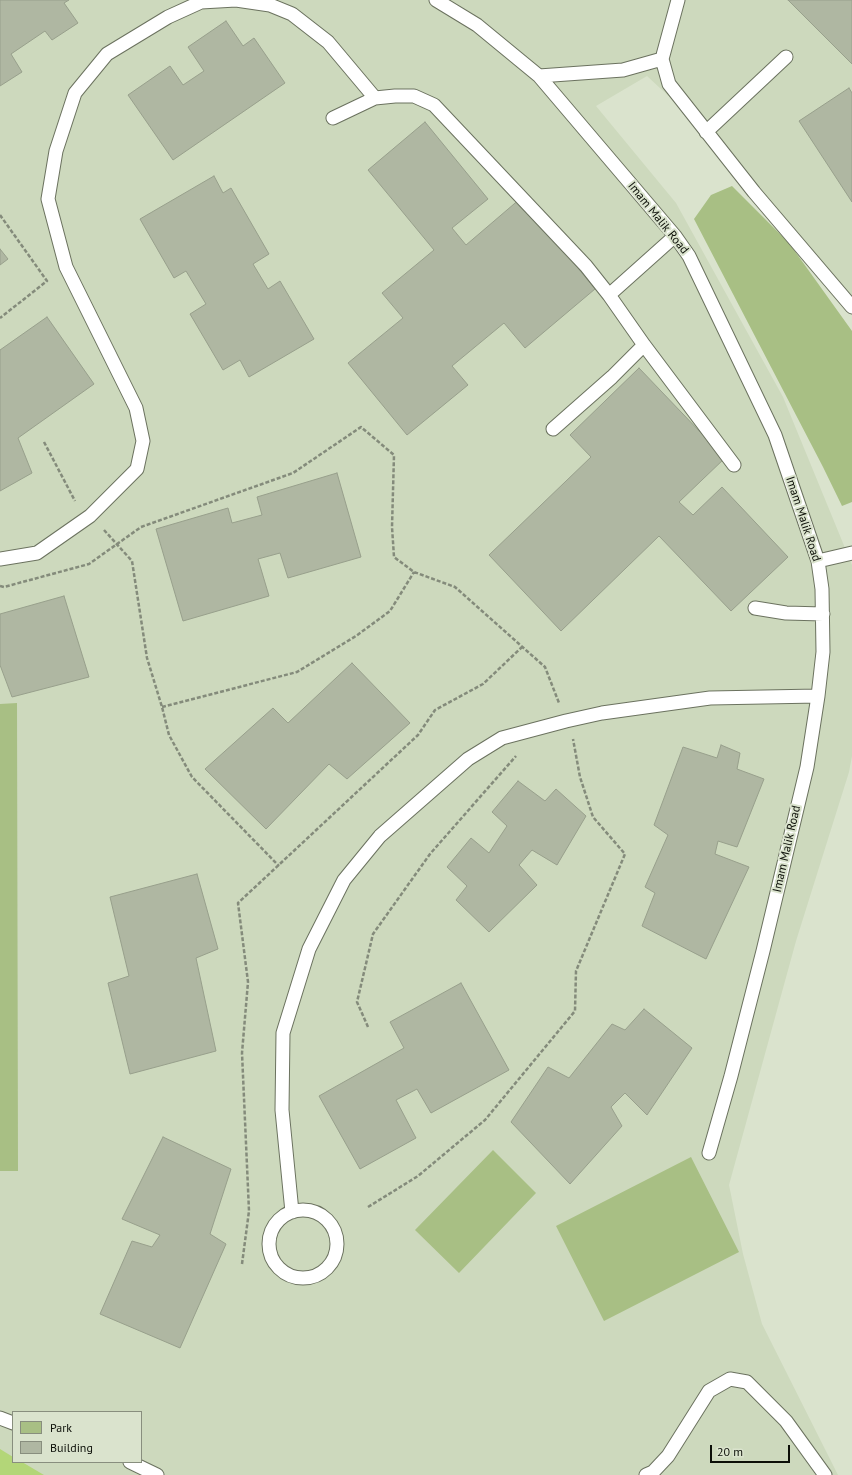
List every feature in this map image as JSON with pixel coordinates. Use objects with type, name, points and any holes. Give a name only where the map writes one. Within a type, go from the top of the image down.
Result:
[{"type":"lane","points":[[0,559],[37,553],[90,516],[137,469],[143,441],[136,408],[66,267],[48,199],[56,151],[75,92],[107,54],[168,17],[201,2],[236,0],[270,5],[292,14],[328,42],[375,98]]},
{"type":"lane","name":"Imam Malik Road","points":[[436,0],[477,25],[539,76],[675,236],[689,256],[775,435],[818,562],[822,589],[823,652],[807,767],[735,1061],[709,1153]]},
{"type":"lane","points":[[678,0],[662,60],[669,84],[754,192],[852,307]]},
{"type":"lane","points":[[706,132],[786,57]]},
{"type":"lane","points":[[539,76],[623,70],[662,60]]},
{"type":"lane","points":[[333,118],[375,98],[414,96],[434,105],[586,266],[734,465]]},
{"type":"lane","points":[[609,295],[675,236]]},
{"type":"lane","points":[[553,429],[612,377],[644,345]]},
{"type":"lane","points":[[818,562],[852,553]]},
{"type":"lane","points":[[755,608],[786,613],[822,614]]},
{"type":"lane","points":[[292,1212],[282,1110],[283,1033],[309,949],[344,880],[380,836],[468,759],[502,738],[602,713],[710,698],[818,696]]},
{"type":"lane","points":[[306,1210],[318,1213],[328,1219],[335,1229],[338,1245],[335,1257],[328,1268],[318,1275],[304,1279],[292,1277],[282,1271],[274,1262],[269,1248],[270,1236],[277,1222],[286,1214],[292,1212],[306,1210]]},
{"type":"lane","points":[[646,1475],[653,1472],[668,1456],[709,1391],[730,1379],[747,1382],[786,1421],[825,1475]]},
{"type":"lane","points":[[0,1418],[12,1423]]},
{"type":"lane","points":[[132,1463],[158,1475]]},
{"type":"path","points":[[0,215],[47,281],[0,318]]},
{"type":"path","points":[[0,586],[4,587],[89,564],[141,527],[293,473],[361,428],[394,455],[392,527],[394,556],[414,572],[455,587],[545,667],[566,721],[571,729],[580,777],[593,817],[625,854],[576,971],[575,1011],[485,1120],[418,1176],[368,1207]]},
{"type":"path","points":[[44,442],[74,500]]},
{"type":"path","points":[[104,530],[132,562],[147,658],[169,735],[192,777],[279,866]]},
{"type":"path","points":[[162,707],[297,672],[356,636],[390,611],[414,572]]},
{"type":"path","points":[[368,1027],[357,1002],[373,934],[430,854],[519,752]]},
{"type":"shaded area","points":[[0,0],[852,0],[852,313],[734,168],[676,103],[647,76],[596,106],[676,203],[783,397],[852,565],[852,756],[849,772],[796,941],[729,1185],[743,1254],[762,1324],[838,1475],[0,1475]]},
{"type":"shaded area","points":[[0,1449],[12,1456],[12,1463],[24,1463],[44,1475],[0,1475]]},
{"type":"green space","points":[[732,186],[789,243],[852,331],[852,502],[842,506],[694,219],[711,195]]},
{"type":"green space","points":[[17,703],[18,1171],[0,1171],[0,704]]},
{"type":"green space","points":[[493,1150],[536,1193],[459,1273],[415,1230]]},
{"type":"green space","points":[[691,1157],[739,1252],[604,1321],[556,1226]]},
{"type":"building","points":[[0,0],[69,0],[64,3],[78,23],[52,40],[45,31],[11,54],[22,72],[0,86]]},
{"type":"building","points":[[788,0],[852,0],[852,64]]},
{"type":"building","points":[[226,21],[243,46],[254,38],[285,83],[173,160],[128,95],[170,66],[183,85],[204,71],[188,47]]},
{"type":"building","points":[[849,88],[852,93],[852,202],[799,121]]},
{"type":"building","points":[[425,122],[488,199],[452,228],[466,245],[521,198],[595,289],[525,348],[504,323],[452,366],[468,385],[407,435],[348,363],[403,318],[382,293],[434,250],[368,170]]},
{"type":"building","points":[[214,176],[223,193],[231,188],[269,254],[253,264],[268,289],[280,281],[314,339],[249,377],[240,360],[223,370],[190,314],[206,304],[186,271],[174,278],[140,219]]},
{"type":"building","points":[[0,249],[8,259],[0,265]]},
{"type":"building","points":[[47,317],[94,384],[18,438],[32,473],[0,491],[0,350]]},
{"type":"building","points":[[639,368],[725,458],[679,502],[693,515],[722,487],[788,557],[731,611],[659,536],[561,631],[489,555],[591,457],[570,435]]},
{"type":"building","points":[[337,473],[361,557],[288,578],[280,553],[258,559],[269,596],[183,621],[156,529],[228,508],[232,523],[262,515],[257,497]]},
{"type":"building","points":[[64,596],[89,677],[12,697],[0,665],[0,614]]},
{"type":"building","points":[[352,663],[410,723],[347,779],[329,764],[266,829],[205,769],[273,708],[288,723]]},
{"type":"building","points":[[721,745],[740,753],[737,769],[764,779],[737,847],[718,841],[715,854],[749,867],[706,959],[642,926],[655,893],[645,887],[668,835],[654,825],[683,747],[717,758]]},
{"type":"building","points":[[518,781],[545,801],[556,789],[586,816],[557,865],[532,850],[519,865],[537,885],[489,932],[456,900],[467,886],[447,867],[471,838],[489,853],[507,826],[492,812]]},
{"type":"building","points":[[197,874],[218,949],[196,958],[216,1051],[130,1074],[108,983],[129,976],[110,897]]},
{"type":"building","points":[[461,983],[509,1070],[431,1113],[417,1089],[396,1100],[416,1138],[360,1169],[319,1096],[404,1048],[390,1022]]},
{"type":"building","points":[[644,1009],[692,1048],[647,1115],[625,1093],[611,1107],[622,1126],[570,1184],[511,1122],[548,1067],[569,1078],[612,1024],[625,1030]]},
{"type":"building","points":[[163,1137],[231,1169],[210,1234],[226,1244],[180,1348],[100,1314],[132,1241],[152,1247],[160,1235],[122,1219]]}]
